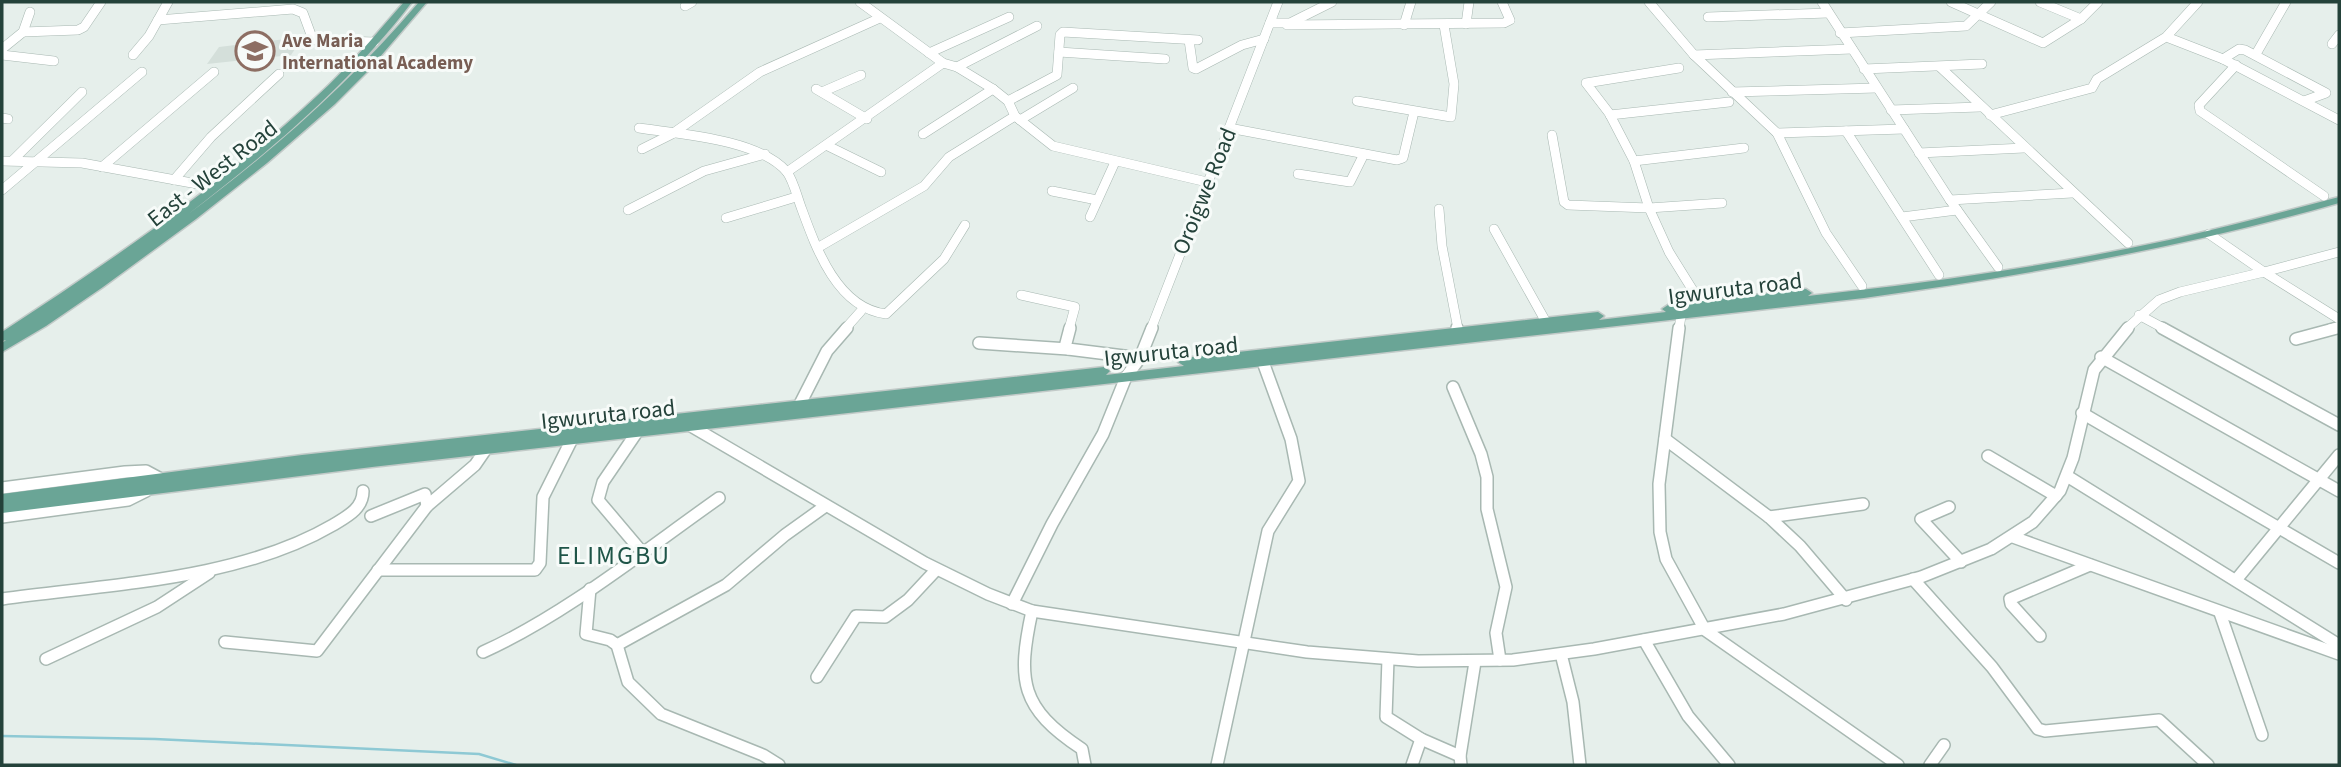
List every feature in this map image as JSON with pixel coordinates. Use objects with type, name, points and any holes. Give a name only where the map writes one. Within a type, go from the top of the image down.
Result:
[{"type":"main road","name":"East - West Road","points":[[2,337],[112,262],[214,187],[294,121],[374,42],[408,2]]},
{"type":"main road","name":"East - West Road","points":[[2,348],[134,259],[269,158],[361,73],[423,2]]},
{"type":"main road","name":"Igwuruta road","points":[[2,499],[691,426],[1134,367],[1263,362],[1681,316],[1998,267],[2128,243],[2205,227],[2339,192]]},
{"type":"main road","name":"Igwuruta road","points":[[2,508],[156,482],[800,404],[1458,331],[2009,274],[2209,234],[2339,200]]},
{"type":"street","points":[[23,32],[78,30],[101,2]]},
{"type":"street","points":[[133,55],[158,20],[167,2]]},
{"type":"street","points":[[860,2],[943,63],[957,66],[993,89],[1008,101],[1018,118],[1053,146],[1207,182]]},
{"type":"street","name":"Oroigwe Road","points":[[1012,604],[1052,524],[1103,434],[1134,367],[1278,2]]},
{"type":"street","points":[[1287,24],[1332,2]]},
{"type":"street","points":[[1404,25],[1411,2]]},
{"type":"street","points":[[1466,24],[1469,2]]},
{"type":"street","points":[[1270,23],[1444,25],[1510,21],[1502,2]]},
{"type":"street","points":[[1649,2],[1694,55],[1777,133],[1826,233],[1862,286]]},
{"type":"street","points":[[1822,2],[1903,130],[1998,267]]},
{"type":"street","points":[[1951,2],[2043,43],[2081,19],[2098,2]]},
{"type":"street","points":[[1840,33],[1964,26],[1980,15],[1991,2]]},
{"type":"street","points":[[2040,2],[2081,19]]},
{"type":"street","points":[[1990,115],[2034,106],[2092,88],[2097,79],[2169,38],[2186,21],[2199,2]]},
{"type":"street","points":[[2256,54],[2286,2]]},
{"type":"street","points":[[158,20],[220,11],[295,5],[303,13],[313,40],[374,42]]},
{"type":"street","points":[[2,50],[23,32],[30,12]]},
{"type":"street","points":[[1708,17],[1828,13]]},
{"type":"street","points":[[929,53],[1009,17]]},
{"type":"street","points":[[642,149],[672,134],[760,72],[880,18]]},
{"type":"street","points":[[1357,101],[1451,117],[1454,84],[1444,25]]},
{"type":"street","points":[[957,66],[1037,26]]},
{"type":"street","points":[[1008,101],[1057,75],[1060,35],[1063,32],[1194,40],[1196,69],[1242,45],[1264,39]]},
{"type":"street","points":[[2332,44],[2339,35]]},
{"type":"street","points":[[2169,38],[2236,65],[2339,120]]},
{"type":"street","points":[[1694,55],[1852,50]]},
{"type":"street","points":[[2223,59],[2238,50],[2256,54],[2326,93],[2304,101]]},
{"type":"street","points":[[1059,52],[1164,60]]},
{"type":"street","points":[[2,55],[54,61]]},
{"type":"street","points":[[787,172],[867,119],[943,63]]},
{"type":"street","points":[[1864,69],[1982,64]]},
{"type":"street","points":[[2236,65],[2199,106],[2200,111],[2324,196]]},
{"type":"street","points":[[1940,67],[2128,243]]},
{"type":"street","points":[[1679,68],[1587,82],[1611,115],[1634,161],[1649,208],[1668,252],[1702,305]]},
{"type":"street","points":[[2,190],[142,72]]},
{"type":"street","points":[[102,167],[214,72]]},
{"type":"street","points":[[174,180],[211,137],[279,74]]},
{"type":"street","points":[[861,75],[819,90],[867,119]]},
{"type":"street","points":[[819,247],[923,186],[949,157],[1073,88]]},
{"type":"street","points":[[1732,92],[1877,88]]},
{"type":"street","points":[[923,134],[993,89]]},
{"type":"street","points":[[13,160],[82,92]]},
{"type":"street","points":[[1611,115],[1729,102]]},
{"type":"street","points":[[1891,110],[1980,107]]},
{"type":"street","points":[[1229,128],[1401,160],[1414,112]]},
{"type":"street","points":[[639,128],[740,143],[765,154],[787,172],[836,285],[861,311],[886,314],[944,259],[965,225]]},
{"type":"street","points":[[1777,133],[1903,130]]},
{"type":"street","points":[[1846,131],[1939,275]]},
{"type":"street","points":[[1552,135],[1566,204],[1649,208],[1722,203]]},
{"type":"street","points":[[828,146],[881,172]]},
{"type":"street","points":[[1634,161],[1744,148]]},
{"type":"street","points":[[1919,153],[2024,148]]},
{"type":"street","points":[[628,210],[704,171],[765,154]]},
{"type":"street","points":[[1298,174],[1350,182],[1353,181],[1364,154]]},
{"type":"street","points":[[2,161],[39,158],[214,187]]},
{"type":"street","points":[[1090,217],[1115,162]]},
{"type":"street","points":[[1052,191],[1097,200]]},
{"type":"street","points":[[1950,200],[2072,193]]},
{"type":"street","points":[[726,218],[796,197]]},
{"type":"street","points":[[1439,209],[1441,246],[1458,331]]},
{"type":"street","points":[[1902,217],[1957,210]]},
{"type":"street","points":[[1494,229],[1546,322]]},
{"type":"street","points":[[2209,234],[2339,319]]},
{"type":"street","points":[[691,426],[824,507],[936,570],[1032,611],[1244,643],[1388,659],[1475,662],[1561,654],[1705,630],[1846,600],[1961,562],[2013,537],[2049,506],[2056,496],[2067,476],[2090,382],[2101,357],[2139,315],[2168,296],[2339,252]]},
{"type":"street","points":[[1021,295],[1075,307],[1066,347],[1068,349]]},
{"type":"street","points":[[800,404],[827,351],[861,311]]},
{"type":"street","points":[[2139,315],[2339,425]]},
{"type":"street","points":[[1681,316],[1659,484],[1663,552],[1705,630],[1898,765]]},
{"type":"street","points":[[2296,339],[2339,327]]},
{"type":"street","points":[[979,343],[1068,349],[1134,367]]},
{"type":"street","points":[[2101,357],[2339,491]]},
{"type":"street","points":[[1217,765],[1268,531],[1278,509],[1295,490],[1299,481],[1294,453],[1263,362]]},
{"type":"street","points":[[1453,387],[1481,454],[1487,477],[1487,509],[1506,586],[1496,633],[1500,660]]},
{"type":"street","points":[[2082,414],[2339,564]]},
{"type":"street","points":[[637,432],[631,445],[602,482],[598,500],[642,552]]},
{"type":"street","points":[[378,570],[535,570],[540,563],[543,497],[572,439]]},
{"type":"street","points":[[1665,439],[1769,517],[1800,546],[1846,600]]},
{"type":"street","points":[[225,642],[317,651],[427,506],[475,465],[486,449]]},
{"type":"street","points":[[2236,580],[2339,455]]},
{"type":"street","points":[[1989,456],[2056,496]]},
{"type":"street","points":[[2,488],[146,471],[156,482],[128,500],[2,517]]},
{"type":"street","points":[[2067,476],[2339,645]]},
{"type":"street","points":[[2,599],[212,571],[263,558],[309,538],[356,508],[364,497],[363,491]]},
{"type":"street","points":[[371,516],[425,494],[427,506]]},
{"type":"street","points":[[483,652],[503,643],[590,589],[719,498]]},
{"type":"street","points":[[1769,517],[1863,504]]},
{"type":"street","points":[[617,645],[726,585],[785,535],[824,507]]},
{"type":"street","points":[[1949,507],[1921,519],[1961,562]]},
{"type":"street","points":[[2013,537],[2339,654]]},
{"type":"street","points":[[2040,636],[2011,604],[2010,599],[2090,565]]},
{"type":"street","points":[[817,677],[856,616],[885,617],[908,600],[936,570]]},
{"type":"street","points":[[46,659],[158,607],[212,571]]},
{"type":"street","points":[[1913,579],[1992,667],[2038,729],[2045,731],[2159,720],[2208,765]]},
{"type":"street","points":[[590,589],[586,634],[610,640],[617,645],[628,682],[662,714],[763,755],[779,765]]},
{"type":"street","points":[[1032,611],[1023,657],[1030,702],[1046,725],[1084,752],[1085,765]]},
{"type":"street","points":[[2221,613],[2262,735]]},
{"type":"street","points":[[1644,640],[1688,716],[1729,765]]},
{"type":"street","points":[[1561,654],[1573,702],[1580,765]]},
{"type":"street","points":[[1388,659],[1386,717],[1461,761],[1475,662]]},
{"type":"street","points":[[1412,765],[1422,740]]},
{"type":"street","points":[[1930,765],[1944,745]]},
{"type":"shaded area","name":"Ave Maria International Academy","points":[[303,37],[291,55],[207,64],[219,47]]},
{"type":"waterway","points":[[2,736],[155,739],[479,754],[516,765]]},
{"type":"place","name":"Ave Maria International Academy","points":[[255,51]]},
{"type":"district","name":"ELIMGBU","points":[[614,555]]}]
